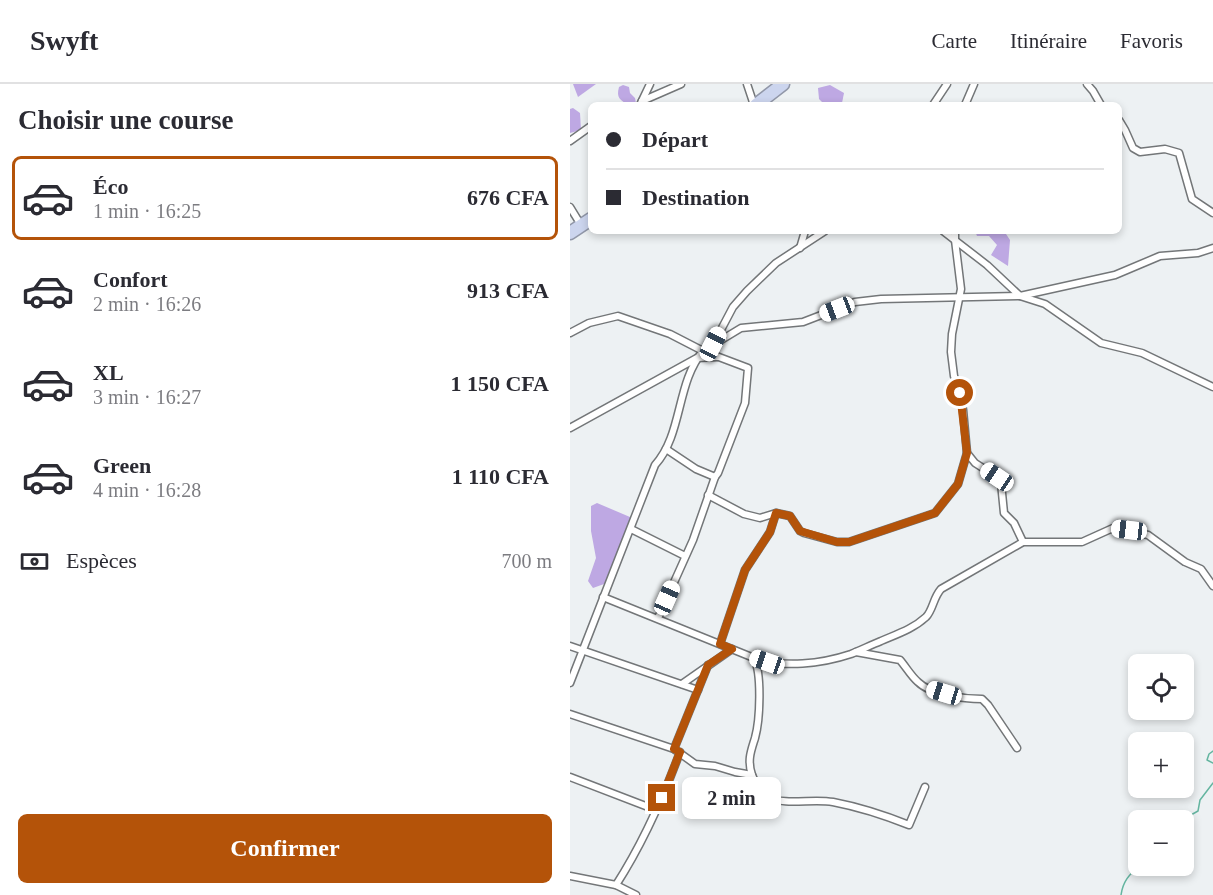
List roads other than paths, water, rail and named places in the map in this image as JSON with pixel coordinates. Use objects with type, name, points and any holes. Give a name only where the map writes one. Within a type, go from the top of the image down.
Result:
[{"type":"highway","points":[[759,102],[783,84]]},
{"type":"highway","points":[[570,233],[586,222]]},
{"type":"street","points":[[641,102],[650,84]]},
{"type":"street","points":[[643,102],[681,84]]},
{"type":"street","points":[[747,84],[754,102]]},
{"type":"street","points":[[935,102],[947,84]]},
{"type":"street","points":[[966,102],[974,84]]},
{"type":"street","points":[[1087,84],[1100,102]]},
{"type":"street","points":[[1122,124],[1133,148],[1140,152],[1165,149],[1179,153],[1192,199],[1213,213]]},
{"type":"street","points":[[570,141],[588,128]]},
{"type":"street","points":[[570,207],[586,222]]},
{"type":"street","points":[[800,249],[804,234]]},
{"type":"street","points":[[713,344],[733,307],[747,291],[776,263],[821,234]]},
{"type":"street","points":[[947,234],[987,265],[1020,296],[1045,304],[1101,343],[1142,353],[1213,387]]},
{"type":"street","points":[[708,495],[744,514],[760,518],[776,513],[790,516],[800,531],[837,542],[849,542],[935,513],[958,484],[967,453],[963,410],[954,376],[951,352],[952,334],[962,288],[955,234]]},
{"type":"street","points":[[570,683],[655,465],[666,449],[690,374],[697,358],[713,344],[741,328],[803,322],[855,302],[881,299],[1020,296],[1115,274],[1160,256],[1198,253],[1213,248]]},
{"type":"street","points":[[570,333],[590,323],[618,316],[670,334],[703,351],[748,368],[745,403],[686,556],[658,618]]},
{"type":"street","points":[[570,428],[697,358],[719,357]]},
{"type":"street","points":[[666,449],[696,469],[715,477]]},
{"type":"street","points":[[967,453],[975,463],[997,477],[1001,483],[1004,513],[1014,523],[1023,542]]},
{"type":"street","points":[[720,644],[745,570],[770,532],[776,513]]},
{"type":"street","points":[[603,597],[754,658],[767,662],[810,662],[855,652],[913,628],[930,613],[934,597],[941,589],[1023,542],[1082,542],[1113,528],[1129,530],[1148,535],[1185,562],[1201,569],[1213,586]]},
{"type":"street","points":[[631,529],[686,556]]},
{"type":"street","points":[[570,646],[698,690]]},
{"type":"street","points":[[682,684],[732,649]]},
{"type":"street","points":[[855,652],[900,660],[920,684],[927,688],[962,699],[982,699],[1017,748]]},
{"type":"street","points":[[754,658],[758,666],[760,682],[755,736],[750,748],[749,765],[759,791],[768,797],[792,801],[831,802],[880,814],[909,825],[925,787]]},
{"type":"street","points":[[616,885],[641,842],[656,810],[708,665]]},
{"type":"street","points":[[570,714],[677,750],[695,764],[715,766],[752,775]]},
{"type":"street","points":[[570,777],[656,810]]},
{"type":"street","points":[[570,876],[616,885],[636,895]]},
{"type":"waterway","points":[[1213,751],[1207,760],[1213,763]]},
{"type":"waterway","points":[[1194,813],[1198,811],[1200,800],[1213,783]]},
{"type":"waterway","points":[[1121,895],[1129,876]]}]
